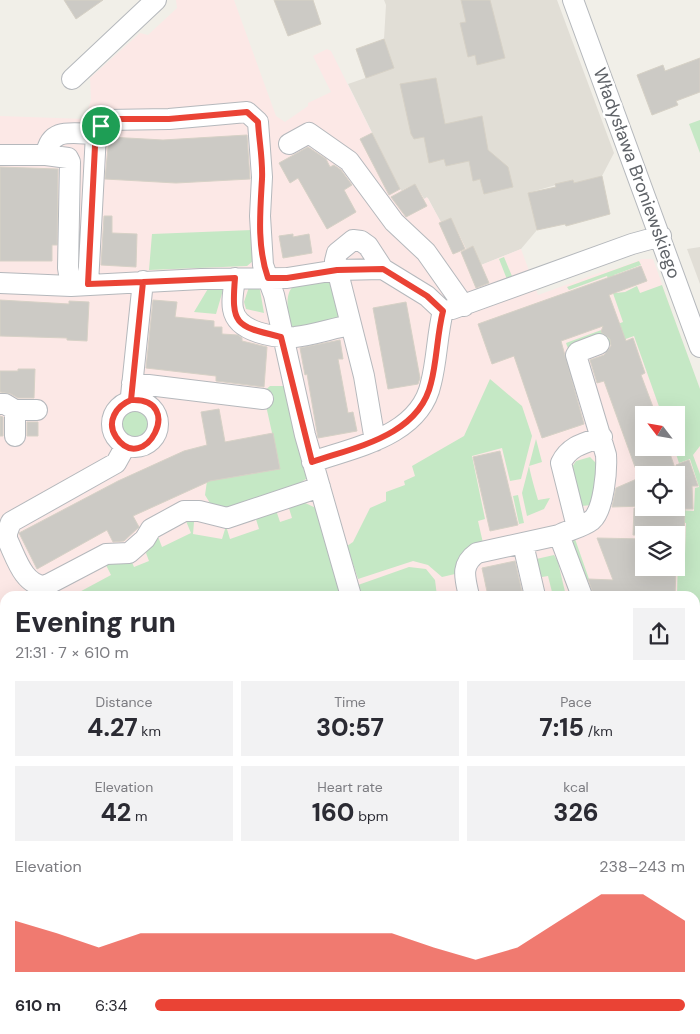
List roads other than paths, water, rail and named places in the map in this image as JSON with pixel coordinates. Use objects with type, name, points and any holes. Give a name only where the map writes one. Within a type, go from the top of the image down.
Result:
[{"type":"street","points":[[72,79],[156,0]]},
{"type":"street","name":"Władysława Broniewskiego","points":[[573,0],[661,236],[700,347]]},
{"type":"street","points":[[79,285],[96,134],[107,120],[169,119],[247,112],[254,116],[258,122],[262,178],[260,236],[264,265],[312,462],[350,591]]},
{"type":"street","points":[[46,155],[48,144],[54,137],[63,133],[96,134]]},
{"type":"street","points":[[289,144],[309,133],[350,161],[394,222],[426,252],[464,306]]},
{"type":"street","points":[[0,155],[46,155],[68,158],[70,162],[68,268],[79,285]]},
{"type":"street","points":[[443,311],[464,306],[632,244],[661,236]]},
{"type":"street","points":[[375,441],[352,325],[335,261],[337,252],[353,240],[361,240],[368,246],[383,269],[427,296],[443,311]]},
{"type":"street","points":[[0,283],[79,285],[235,278],[287,278],[337,270],[383,269]]},
{"type":"street","points":[[235,278],[232,309],[247,327],[281,337],[297,336],[352,325]]},
{"type":"street","points":[[132,392],[137,400],[149,405],[158,416],[159,424],[157,432],[148,443],[133,447],[126,445],[115,435],[112,421],[118,408],[132,392],[143,282]]},
{"type":"street","points":[[312,462],[375,441],[403,426],[424,402],[431,383],[443,311]]},
{"type":"street","points":[[468,591],[464,573],[468,559],[477,553],[559,535],[592,519],[601,503],[607,464],[602,437],[576,360],[578,352],[599,344]]},
{"type":"street","points":[[132,392],[263,400]]},
{"type":"street","points":[[15,436],[8,407],[37,410]]},
{"type":"street","points":[[577,527],[561,463],[565,454],[572,448],[602,437]]},
{"type":"street","points":[[126,445],[116,463],[11,522],[7,539],[30,581],[36,586],[46,586],[106,554],[129,552],[146,540],[151,529],[184,511],[227,518],[320,487]]},
{"type":"street","points":[[559,535],[580,591]]},
{"type":"street","points":[[523,544],[534,591]]}]
